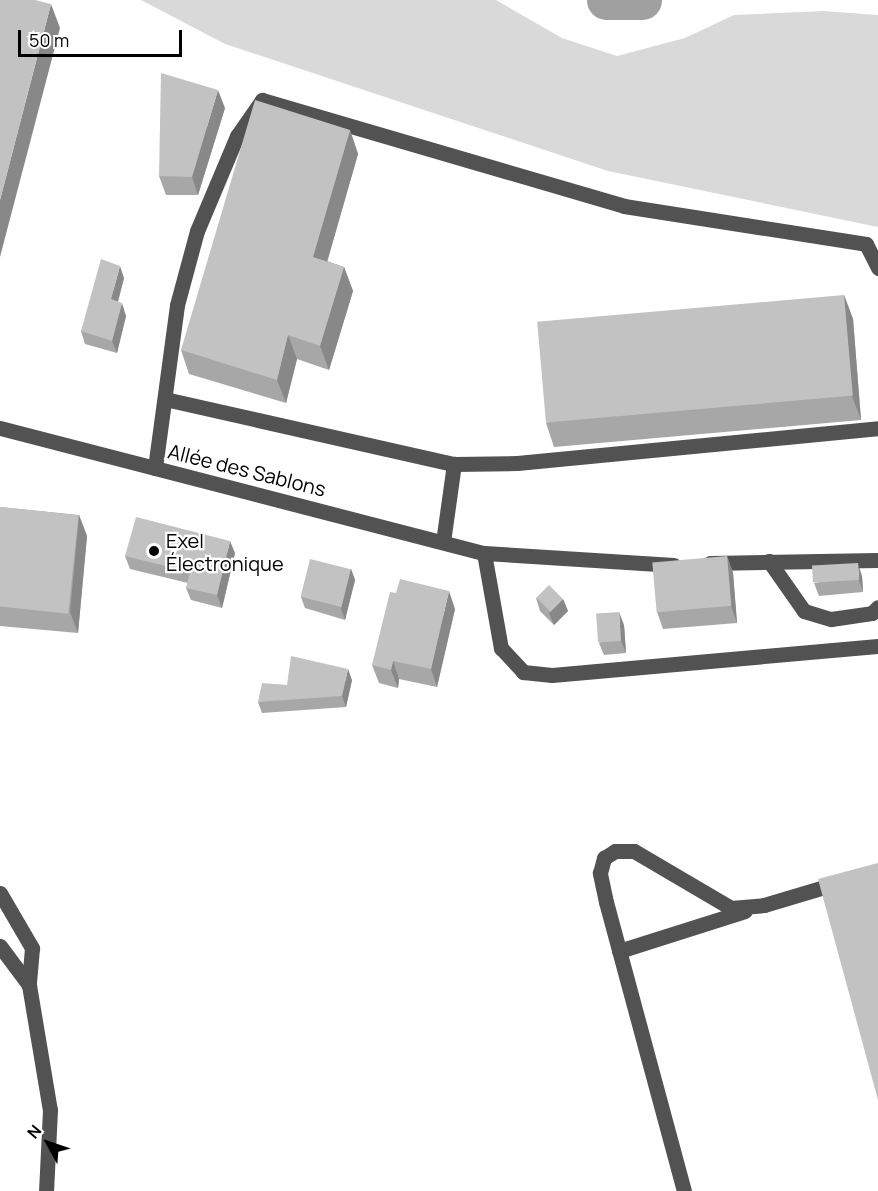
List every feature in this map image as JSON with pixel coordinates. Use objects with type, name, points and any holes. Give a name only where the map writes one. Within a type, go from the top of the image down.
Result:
[{"type":"street","points":[[155,468],[177,305],[197,231],[237,136],[262,100],[624,206],[866,244],[878,268]]},
{"type":"street","points":[[165,399],[454,464],[878,428]]},
{"type":"street","name":"Allée des Sablons","points":[[0,428],[484,553],[594,563],[878,560]]},
{"type":"street","points":[[443,542],[454,464]]},
{"type":"street","points":[[484,553],[501,648],[524,672],[552,675],[878,646]]},
{"type":"street","points":[[769,561],[804,611],[831,619],[872,613],[878,607]]},
{"type":"street","points":[[684,1191],[600,873],[604,858],[615,850],[634,851],[661,864],[708,899],[732,908],[764,905]]},
{"type":"street","points":[[619,951],[878,871]]},
{"type":"street","points":[[0,893],[32,948],[29,985],[50,1110],[46,1191]]},
{"type":"street","points":[[0,946],[29,985]]},
{"type":"shaded area","points":[[141,0],[496,0],[562,38],[617,56],[685,38],[734,15],[823,11],[878,15],[878,227],[608,171],[225,44]]},
{"type":"building","points":[[0,0],[35,0],[51,4],[0,200]]},
{"type":"building","points":[[161,73],[218,90],[192,177],[159,176]]},
{"type":"building","points":[[255,100],[350,130],[313,257],[344,267],[320,346],[288,335],[277,380],[181,350]]},
{"type":"building","points":[[101,259],[120,266],[111,299],[122,303],[112,341],[81,331]]},
{"type":"building","points":[[844,295],[853,396],[546,422],[537,322]]},
{"type":"building","points":[[0,507],[79,515],[68,614],[0,607]]},
{"type":"building","points":[[136,517],[230,541],[217,595],[186,588],[190,572],[125,556]]},
{"type":"building","points":[[727,556],[731,606],[657,612],[652,563]]},
{"type":"building","points":[[310,559],[351,569],[341,607],[301,597]]},
{"type":"building","points":[[858,563],[859,580],[813,582],[812,565]]},
{"type":"building","points":[[400,579],[449,591],[431,669],[393,661],[391,670],[372,665],[390,592],[396,593]]},
{"type":"building","points":[[549,585],[563,599],[550,612],[536,598]]},
{"type":"building","points":[[619,612],[621,641],[598,643],[596,614]]},
{"type":"building","points":[[291,656],[348,669],[342,696],[258,702],[262,683],[287,685]]},
{"type":"building","points":[[878,863],[878,1100],[818,879]]},
{"type":"waterway","points":[[606,0],[642,0]]},
{"type":"place","name":"Exel Électronique","points":[[154,551]]}]
